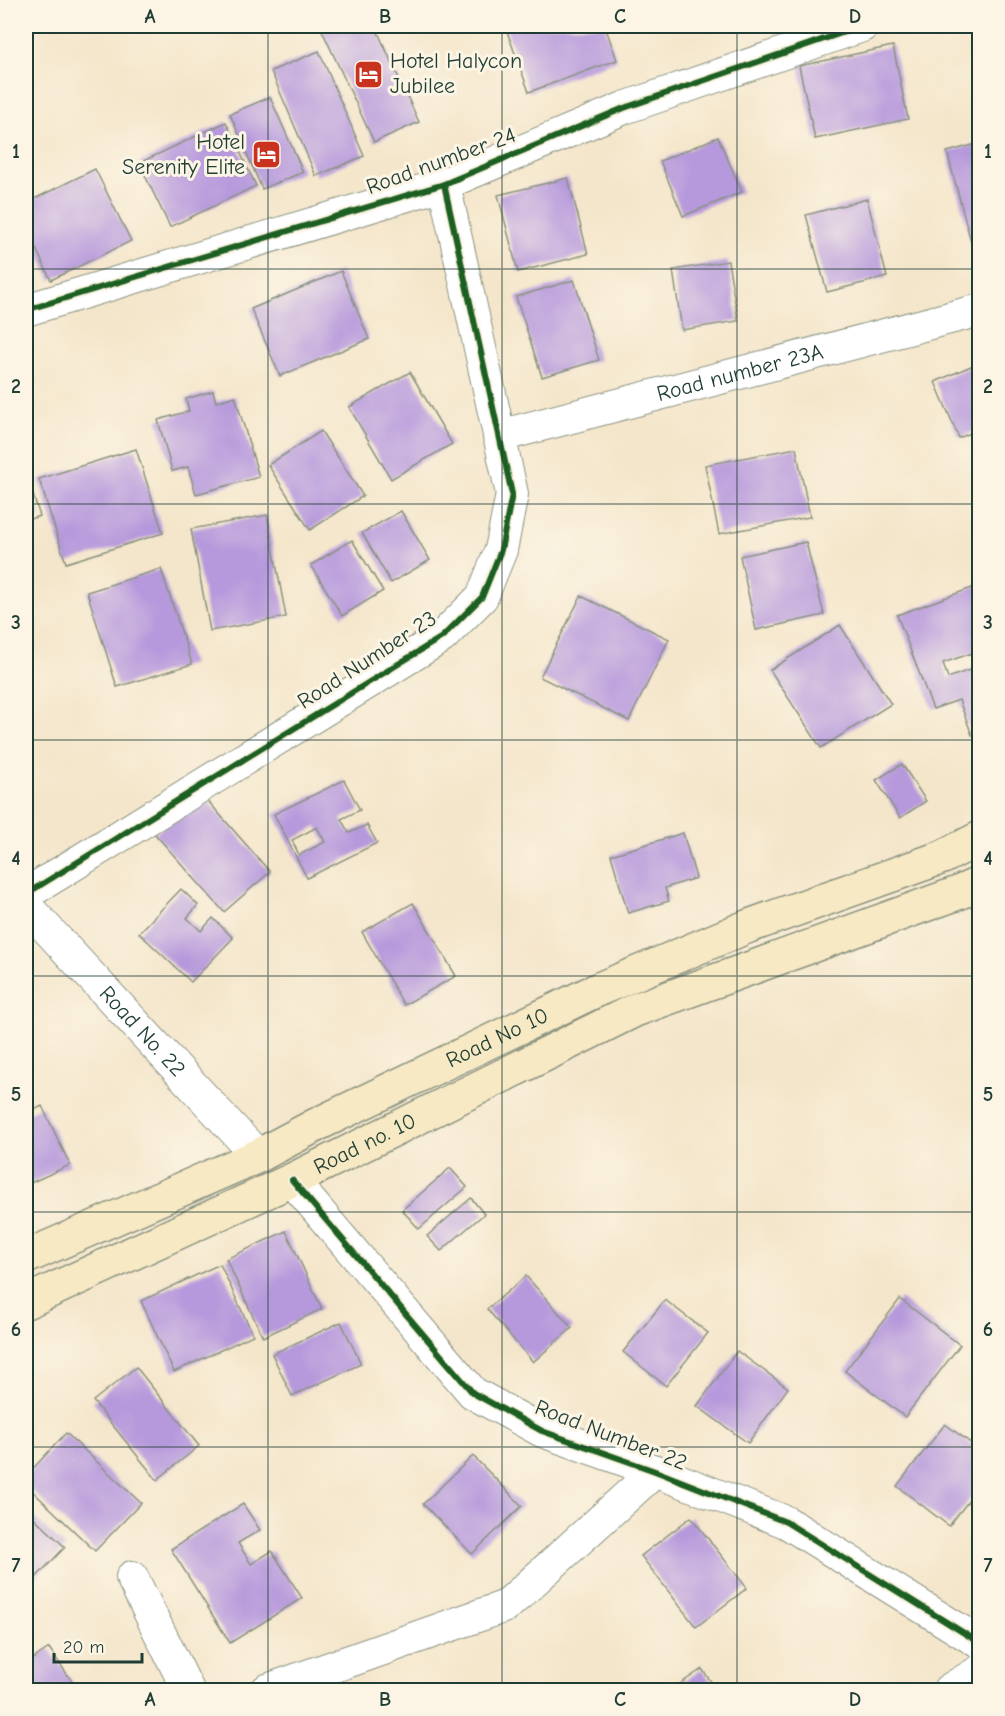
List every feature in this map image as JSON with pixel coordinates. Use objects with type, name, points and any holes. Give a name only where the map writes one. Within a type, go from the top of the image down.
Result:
[{"type":"main road","name":"Road No 10","points":[[26,1257],[258,1156],[318,1124],[599,988],[749,926],[943,857],[980,838]]},
{"type":"main road","name":"Road no. 10","points":[[26,1302],[292,1180],[635,1010],[980,883]]},
{"type":"street","name":"Road number 24","points":[[26,310],[444,184],[624,108],[862,26]]},
{"type":"street","name":"Road Number 23","points":[[26,894],[442,637],[482,597],[501,550],[512,494],[444,184]]},
{"type":"street","name":"Road number 23A","points":[[499,436],[980,310]]},
{"type":"street","name":"Road No. 22","points":[[26,906],[258,1156]]},
{"type":"street","name":"Road Number 22","points":[[292,1180],[473,1393],[542,1431],[656,1471],[786,1522],[980,1643]]},
{"type":"street","points":[[267,1690],[506,1606],[656,1471]]},
{"type":"street","points":[[132,1577],[188,1690]]},
{"type":"street","points":[[949,1690],[980,1671]]},
{"type":"building","name":"Hotel Halycon Jubilee","points":[[320,26],[375,26],[419,122],[374,142]]},
{"type":"building","points":[[505,26],[605,26],[617,60],[529,92]]},
{"type":"building","points":[[893,46],[908,119],[815,139],[799,66]]},
{"type":"building","points":[[319,51],[364,156],[316,176],[271,71]]},
{"type":"building","points":[[270,97],[303,172],[262,189],[230,114]]},
{"type":"building","points":[[226,122],[256,186],[170,227],[139,163]]},
{"type":"building","points":[[718,137],[742,192],[683,216],[660,161]]},
{"type":"building","points":[[980,143],[980,247],[973,249],[947,152]]},
{"type":"building","points":[[95,169],[131,241],[51,280],[26,228],[26,203]]},
{"type":"building","points":[[568,178],[588,254],[518,272],[498,195]]},
{"type":"building","points":[[867,199],[887,277],[827,292],[806,215]]},
{"type":"building","points":[[728,261],[738,321],[682,330],[673,270]]},
{"type":"building","points":[[341,271],[369,339],[280,376],[251,309]]},
{"type":"building","points":[[574,280],[599,360],[542,377],[516,297]]},
{"type":"building","points":[[980,362],[980,429],[959,438],[935,382]]},
{"type":"building","points":[[410,372],[452,444],[391,479],[349,407]]},
{"type":"building","points":[[213,391],[216,402],[235,396],[259,477],[196,494],[188,467],[172,471],[158,420],[189,411],[186,399]]},
{"type":"building","points":[[321,431],[363,496],[310,530],[268,465]]},
{"type":"building","points":[[796,448],[810,517],[719,534],[705,465]]},
{"type":"building","points":[[136,449],[163,533],[66,563],[39,479]]},
{"type":"building","points":[[30,486],[40,516],[26,520],[26,487]]},
{"type":"building","points":[[401,511],[430,560],[391,583],[362,533]]},
{"type":"building","points":[[267,515],[286,617],[210,631],[191,529]]},
{"type":"building","points":[[352,540],[383,591],[342,616],[311,565]]},
{"type":"building","points":[[806,542],[824,615],[756,630],[740,556]]},
{"type":"building","points":[[161,569],[192,664],[117,687],[87,592]]},
{"type":"building","points":[[980,585],[980,655],[978,651],[943,663],[948,678],[980,666],[980,732],[972,735],[959,700],[933,709],[897,615]]},
{"type":"building","points":[[581,596],[669,639],[629,721],[540,677]]},
{"type":"building","points":[[840,625],[891,704],[821,748],[770,670]]},
{"type":"building","points":[[902,764],[926,801],[900,818],[876,780]]},
{"type":"building","points":[[344,780],[360,810],[341,819],[349,833],[367,825],[377,843],[307,878],[274,814]],"holes":[[[317,827],[325,842],[299,855],[292,840]]]},
{"type":"building","points":[[201,793],[270,872],[224,912],[155,834]]},
{"type":"building","points":[[683,833],[696,878],[665,888],[669,901],[628,913],[611,855]]},
{"type":"building","points":[[181,889],[198,905],[187,918],[201,931],[213,918],[233,938],[191,982],[139,933]]},
{"type":"building","points":[[413,903],[456,976],[404,1005],[362,932]]},
{"type":"building","points":[[42,1106],[70,1165],[26,1185],[26,1114]]},
{"type":"building","points":[[450,1168],[467,1187],[419,1229],[402,1210]]},
{"type":"building","points":[[471,1198],[484,1214],[441,1251],[427,1236]]},
{"type":"building","points":[[286,1231],[322,1309],[263,1337],[226,1259]]},
{"type":"building","points":[[220,1264],[253,1335],[174,1372],[141,1301]]},
{"type":"building","points":[[526,1276],[572,1328],[533,1362],[487,1309]]},
{"type":"building","points":[[900,1299],[960,1345],[905,1417],[845,1371]]},
{"type":"building","points":[[665,1300],[708,1333],[666,1386],[623,1352]]},
{"type":"building","points":[[341,1322],[361,1364],[292,1396],[272,1354]]},
{"type":"building","points":[[737,1351],[788,1388],[748,1443],[697,1406]]},
{"type":"building","points":[[136,1367],[199,1446],[157,1480],[93,1401]]},
{"type":"building","points":[[945,1424],[980,1450],[980,1486],[949,1526],[897,1486]]},
{"type":"building","points":[[66,1433],[141,1503],[95,1551],[26,1485],[26,1476]]},
{"type":"building","points":[[473,1456],[522,1506],[472,1554],[423,1504]]},
{"type":"building","points":[[243,1504],[260,1530],[238,1543],[251,1564],[272,1551],[302,1598],[230,1643],[171,1549]]},
{"type":"building","points":[[26,1510],[65,1547],[26,1588]]},
{"type":"building","points":[[691,1517],[747,1588],[696,1627],[641,1556]]},
{"type":"building","points":[[49,1648],[78,1690],[26,1690],[26,1664]]},
{"type":"building","points":[[702,1669],[717,1690],[671,1690]]},
{"type":"cycle path","points":[[26,310],[444,184],[624,108],[862,26]]},
{"type":"cycle path","points":[[26,894],[442,637],[482,597],[501,550],[512,494],[444,184]]},
{"type":"cycle path","points":[[292,1180],[473,1393],[542,1431],[655,1471],[786,1522],[980,1643]]},
{"type":"place","name":"Hotel Halycon Jubilee","points":[[369,74]]},
{"type":"place","name":"Hotel Serenity Elite","points":[[266,155]]}]
